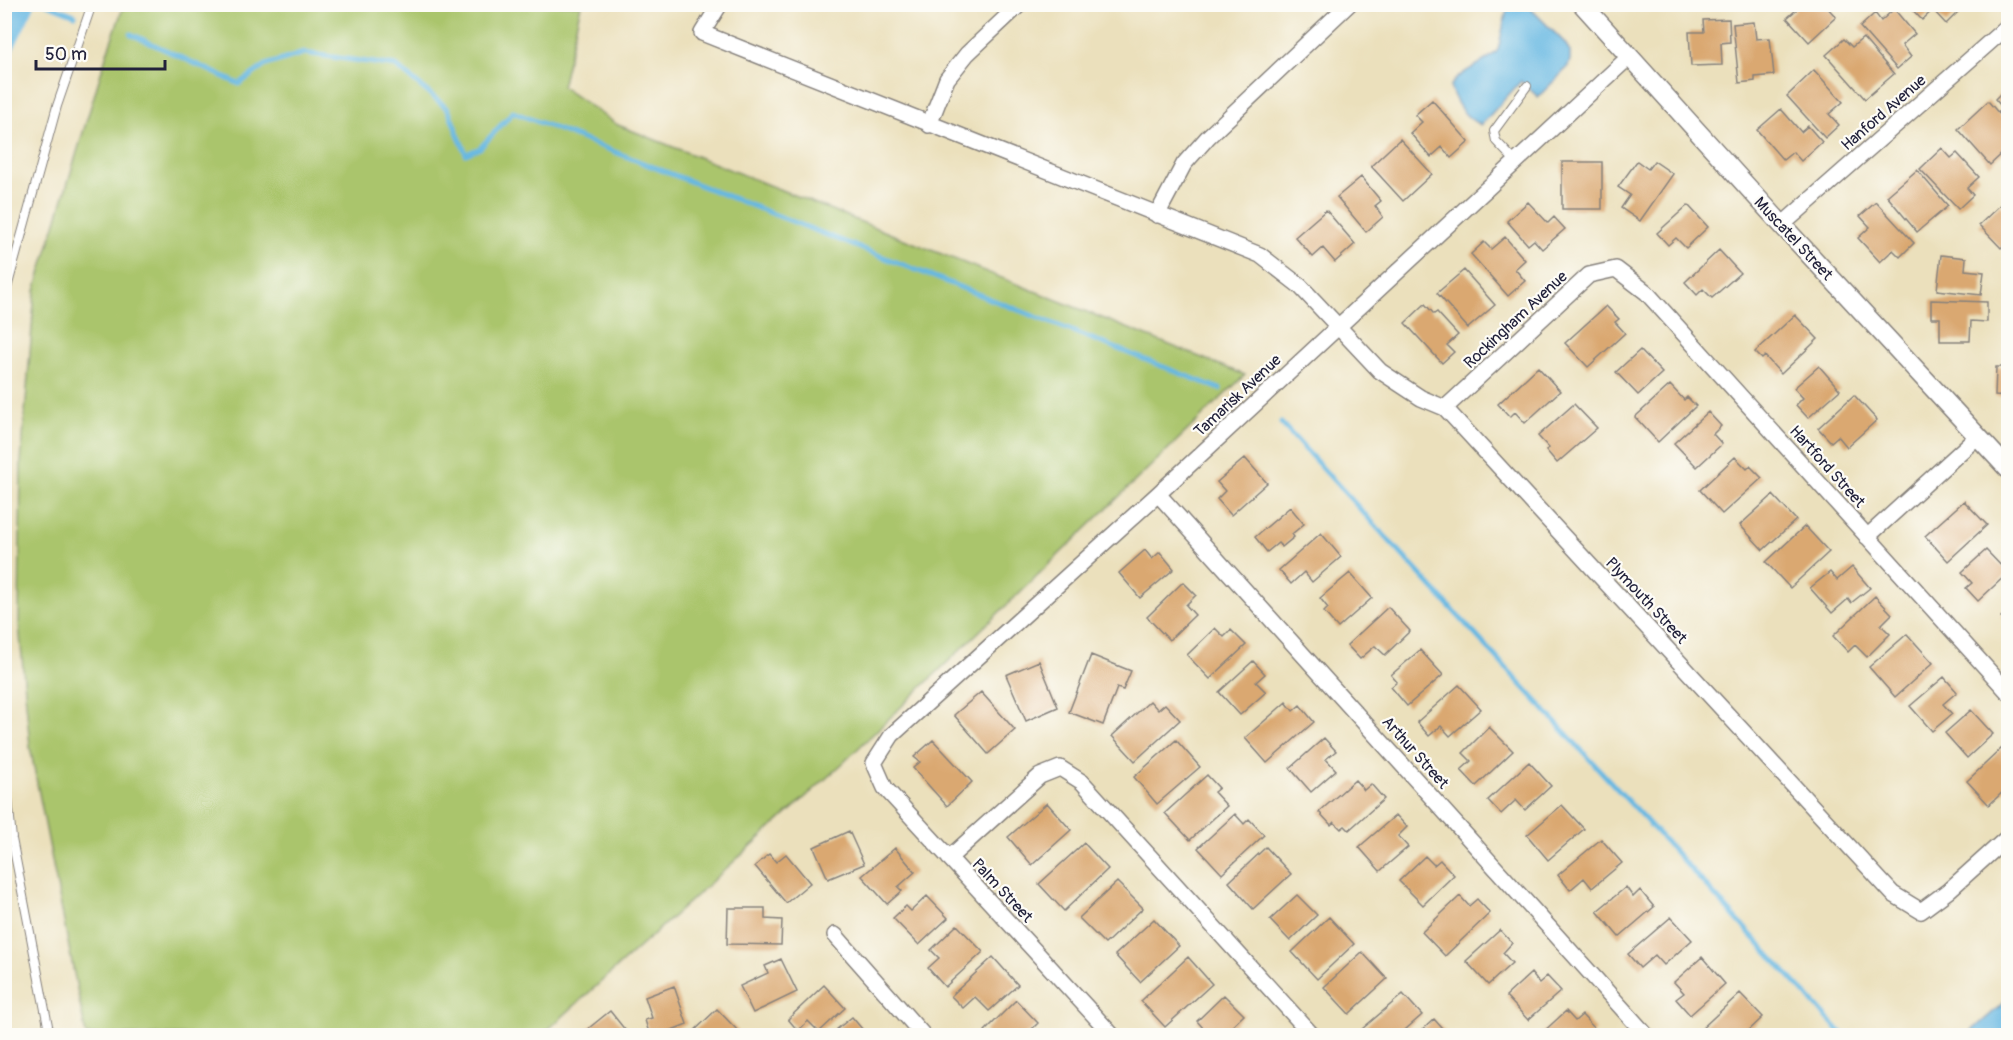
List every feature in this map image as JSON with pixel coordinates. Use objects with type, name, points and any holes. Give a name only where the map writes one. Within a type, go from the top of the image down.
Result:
[{"type":"street","name":"Plymouth Street","points":[[720,4],[702,33],[1260,255],[1300,286],[1380,371],[1421,398],[1445,408],[1893,894],[1921,911],[1948,891],[2008,837]]},
{"type":"street","points":[[929,125],[947,79],[967,54],[1020,4]]},
{"type":"street","points":[[1157,215],[1184,164],[1208,136],[1348,4]]},
{"type":"street","name":"Muscatel Street","points":[[1582,4],[2008,470]]},
{"type":"street","name":"Hanford Avenue","points":[[1782,225],[2008,26]]},
{"type":"street","name":"Tamarisk Avenue","points":[[874,763],[892,735],[1158,494],[1629,57]]},
{"type":"street","name":"Rockingham Avenue","points":[[1445,408],[1588,275],[1616,269]]},
{"type":"street","name":"Hartford Street","points":[[1616,269],[1646,292],[2008,692]]},
{"type":"street","points":[[1868,537],[1978,436]]},
{"type":"street","name":"Arthur Street","points":[[1158,494],[1647,1035]]},
{"type":"street","name":"Palm Street","points":[[874,763],[885,788],[1113,1035]]},
{"type":"street","points":[[949,858],[1040,776],[1060,768],[1082,782],[1313,1035]]},
{"type":"street","points":[[835,935],[924,1035]]},
{"type":"lane","points":[[4,299],[57,106],[92,4]]},
{"type":"lane","points":[[1515,161],[1496,141],[1494,131],[1527,86]]},
{"type":"lane","points":[[4,758],[12,839],[50,1035]]},
{"type":"green space","points":[[124,5],[581,5],[562,87],[618,125],[1245,375],[842,764],[542,1035],[86,1035],[30,747],[19,624],[21,462],[35,291],[107,53]]},
{"type":"water","points":[[1508,5],[1527,5],[1565,43],[1570,52],[1570,60],[1567,68],[1538,97],[1521,81],[1481,125],[1461,109],[1450,87],[1466,71],[1498,50]]},
{"type":"water","points":[[2008,999],[2008,1035],[1967,1035]]},
{"type":"building","points":[[1792,4],[1824,4],[1836,17],[1809,42],[1787,18],[1796,10]]},
{"type":"building","points":[[1907,4],[1966,4],[1946,24],[1933,10],[1922,20]]},
{"type":"building","points":[[1894,9],[1915,34],[1902,45],[1911,57],[1897,69],[1860,27],[1875,13],[1881,21]]},
{"type":"building","points":[[1729,19],[1730,42],[1721,43],[1722,65],[1691,66],[1689,32],[1704,32],[1703,20]]},
{"type":"building","points":[[1754,22],[1756,39],[1770,38],[1774,75],[1755,77],[1755,81],[1739,83],[1733,24]]},
{"type":"building","points":[[1863,38],[1894,74],[1865,99],[1826,55],[1844,39],[1852,47]]},
{"type":"building","points":[[1814,70],[1843,102],[1829,114],[1839,125],[1825,138],[1787,96]]},
{"type":"building","points":[[2008,86],[2008,114],[1995,99]]},
{"type":"building","points":[[1432,100],[1469,142],[1451,158],[1442,147],[1431,157],[1410,133],[1422,122],[1415,115]]},
{"type":"building","points":[[1988,101],[2008,124],[2008,148],[1990,165],[1958,129]]},
{"type":"building","points":[[1781,109],[1801,132],[1808,126],[1822,142],[1801,161],[1793,152],[1783,160],[1757,130]]},
{"type":"building","points":[[1400,139],[1432,174],[1403,201],[1371,166]]},
{"type":"building","points":[[1942,148],[1951,158],[1957,153],[1979,177],[1967,188],[1973,195],[1958,209],[1920,169]]},
{"type":"building","points":[[1637,161],[1648,169],[1654,161],[1673,174],[1640,221],[1621,208],[1630,195],[1618,187]]},
{"type":"building","points":[[1562,162],[1602,162],[1602,209],[1562,209]]},
{"type":"building","points":[[1917,170],[1948,206],[1917,232],[1887,196]]},
{"type":"building","points":[[1361,177],[1381,201],[1375,206],[1383,217],[1366,232],[1337,197]]},
{"type":"building","points":[[1528,202],[1548,223],[1554,217],[1565,229],[1542,249],[1534,240],[1528,245],[1507,221]]},
{"type":"building","points":[[1876,202],[1914,243],[1900,257],[1893,250],[1880,262],[1858,238],[1870,227],[1860,216]]},
{"type":"building","points":[[2001,204],[2008,212],[2008,241],[2001,248],[1979,225]]},
{"type":"building","points":[[1688,205],[1708,227],[1686,248],[1676,238],[1668,245],[1657,233]]},
{"type":"building","points":[[1326,210],[1355,244],[1335,262],[1323,248],[1313,257],[1295,237]]},
{"type":"building","points":[[1505,237],[1525,260],[1515,269],[1525,281],[1508,296],[1471,254],[1484,242],[1491,249]]},
{"type":"building","points":[[1719,250],[1740,273],[1712,298],[1703,289],[1697,295],[1685,282]]},
{"type":"building","points":[[1941,255],[1966,258],[1965,270],[1984,272],[1981,295],[1937,290]]},
{"type":"building","points":[[1464,270],[1495,305],[1468,328],[1437,293]]},
{"type":"building","points":[[1931,300],[1987,302],[1987,322],[1971,321],[1970,341],[1940,341],[1940,318],[1931,318]]},
{"type":"building","points":[[1425,304],[1434,314],[1437,312],[1458,335],[1447,345],[1454,352],[1442,363],[1405,323]]},
{"type":"building","points":[[1606,306],[1619,319],[1615,322],[1625,333],[1588,367],[1565,343]]},
{"type":"building","points":[[1795,315],[1818,339],[1781,374],[1765,356],[1762,359],[1755,352]]},
{"type":"building","points":[[1640,350],[1662,373],[1638,395],[1616,372]]},
{"type":"building","points":[[1819,366],[1840,390],[1808,418],[1796,405],[1803,398],[1794,388]]},
{"type":"building","points":[[1538,367],[1560,391],[1525,423],[1515,412],[1510,417],[1498,404]]},
{"type":"building","points":[[1996,367],[2008,367],[2008,397],[1995,396]]},
{"type":"building","points":[[1670,385],[1684,400],[1687,397],[1696,406],[1658,442],[1635,417]]},
{"type":"building","points":[[1854,395],[1877,420],[1847,447],[1838,436],[1831,442],[1818,428]]},
{"type":"building","points":[[1574,404],[1597,428],[1557,463],[1546,450],[1549,448],[1538,436]]},
{"type":"building","points":[[1708,412],[1721,426],[1713,434],[1722,444],[1697,467],[1674,443]]},
{"type":"building","points":[[1735,457],[1747,469],[1750,466],[1762,478],[1722,514],[1700,490]]},
{"type":"building","points":[[1245,458],[1267,483],[1231,515],[1217,499],[1225,491],[1217,482]]},
{"type":"building","points":[[1773,495],[1796,520],[1763,550],[1740,525]]},
{"type":"building","points":[[1964,501],[1987,525],[1948,561],[1925,536]]},
{"type":"building","points":[[1290,507],[1304,524],[1282,547],[1278,543],[1267,552],[1255,537]]},
{"type":"building","points":[[1805,526],[1829,552],[1790,588],[1766,562]]},
{"type":"building","points":[[1321,533],[1341,557],[1312,582],[1304,572],[1291,584],[1279,570]]},
{"type":"building","points":[[1145,550],[1152,559],[1160,552],[1174,569],[1140,598],[1119,573]]},
{"type":"building","points":[[1986,550],[2008,573],[1978,601],[1966,588],[1972,583],[1962,572]]},
{"type":"building","points":[[1852,567],[1870,588],[1851,603],[1848,599],[1832,613],[1810,588],[1830,572],[1837,580]]},
{"type":"building","points":[[1350,573],[1372,598],[1338,628],[1324,612],[1328,608],[1320,598]]},
{"type":"building","points":[[1183,582],[1196,595],[1186,605],[1195,615],[1169,640],[1147,617]]},
{"type":"building","points":[[1875,596],[1892,614],[1881,625],[1890,634],[1867,657],[1855,645],[1848,652],[1833,636]]},
{"type":"building","points":[[1388,607],[1410,631],[1385,655],[1375,646],[1360,659],[1347,645]]},
{"type":"building","points":[[2008,610],[2008,625],[2001,617]]},
{"type":"building","points":[[1215,628],[1224,637],[1231,630],[1246,645],[1210,679],[1187,655]]},
{"type":"building","points":[[1907,634],[1933,663],[1895,697],[1869,667]]},
{"type":"building","points":[[1420,650],[1443,675],[1407,706],[1391,687],[1397,682],[1391,675]]},
{"type":"building","points":[[1091,655],[1131,671],[1123,690],[1117,688],[1103,725],[1069,712]]},
{"type":"building","points":[[1039,661],[1058,707],[1026,721],[1006,675]]},
{"type":"building","points":[[1253,661],[1265,674],[1256,682],[1266,692],[1240,715],[1219,692]]},
{"type":"building","points":[[1944,677],[1957,692],[1943,704],[1952,714],[1932,731],[1910,706]]},
{"type":"building","points":[[1459,685],[1481,709],[1450,736],[1441,726],[1429,736],[1417,722]]},
{"type":"building","points":[[981,692],[1015,730],[988,754],[954,715]]},
{"type":"building","points":[[1150,701],[1158,710],[1165,704],[1180,720],[1135,761],[1112,736]]},
{"type":"building","points":[[1286,702],[1293,711],[1300,705],[1314,722],[1267,763],[1245,738]]},
{"type":"building","points":[[1971,710],[1993,734],[1967,758],[1945,733]]},
{"type":"building","points":[[1489,727],[1513,751],[1476,786],[1461,770],[1471,761],[1463,753]]},
{"type":"building","points":[[1324,738],[1336,751],[1326,759],[1336,770],[1311,792],[1290,768]]},
{"type":"building","points":[[933,740],[972,782],[947,806],[913,768],[920,762],[914,757]]},
{"type":"building","points":[[1176,740],[1200,767],[1157,804],[1134,777]]},
{"type":"building","points":[[2002,748],[2008,755],[2008,787],[1989,805],[1967,781]]},
{"type":"building","points":[[1529,762],[1551,786],[1525,810],[1516,800],[1501,814],[1488,800]]},
{"type":"building","points":[[1207,775],[1219,788],[1214,792],[1227,806],[1190,840],[1165,813]]},
{"type":"building","points":[[1355,780],[1364,790],[1371,784],[1384,799],[1349,830],[1345,826],[1341,829],[1334,822],[1331,825],[1319,812]]},
{"type":"building","points":[[1047,803],[1071,830],[1032,865],[1008,837]]},
{"type":"building","points":[[1562,805],[1584,829],[1548,860],[1527,835]]},
{"type":"building","points":[[1235,814],[1244,824],[1249,819],[1264,835],[1222,874],[1198,848]]},
{"type":"building","points":[[1396,815],[1407,827],[1398,836],[1408,847],[1380,871],[1359,847]]},
{"type":"building","points":[[849,831],[864,864],[828,879],[814,847]]},
{"type":"building","points":[[1601,839],[1622,863],[1592,888],[1584,878],[1570,890],[1558,875]]},
{"type":"building","points":[[1084,843],[1108,869],[1064,911],[1039,884]]},
{"type":"building","points":[[1266,847],[1291,874],[1253,909],[1229,882]]},
{"type":"building","points":[[895,848],[915,872],[898,887],[902,891],[887,904],[862,876]]},
{"type":"building","points":[[769,854],[776,862],[786,854],[810,883],[786,903],[755,866]]},
{"type":"building","points":[[1425,856],[1434,865],[1440,860],[1454,875],[1423,905],[1399,881]]},
{"type":"building","points":[[1117,882],[1143,908],[1105,944],[1079,918]]},
{"type":"building","points":[[1626,887],[1633,897],[1640,890],[1654,907],[1619,937],[1597,911]]},
{"type":"building","points":[[1297,895],[1317,915],[1290,941],[1270,920]]},
{"type":"building","points":[[927,896],[948,918],[919,945],[893,918],[906,906],[911,911]]},
{"type":"building","points":[[1460,896],[1469,906],[1477,899],[1490,913],[1445,956],[1422,932]]},
{"type":"building","points":[[728,908],[765,908],[765,919],[782,920],[781,945],[727,944]]},
{"type":"building","points":[[1329,917],[1354,944],[1317,979],[1292,952]]},
{"type":"building","points":[[1671,917],[1692,940],[1664,965],[1655,955],[1640,968],[1628,954]]},
{"type":"building","points":[[1154,919],[1179,946],[1140,982],[1115,955]]},
{"type":"building","points":[[957,925],[983,952],[945,987],[928,968],[939,958],[931,950]]},
{"type":"building","points":[[1500,930],[1512,943],[1503,953],[1512,963],[1488,985],[1466,961]]},
{"type":"building","points":[[1362,952],[1387,979],[1349,1014],[1324,987]]},
{"type":"building","points":[[993,957],[1018,985],[989,1011],[975,997],[963,1008],[951,996]]},
{"type":"building","points":[[1188,957],[1212,984],[1165,1027],[1141,1001]]},
{"type":"building","points":[[1702,957],[1725,984],[1690,1015],[1676,999],[1684,993],[1674,982]]},
{"type":"building","points":[[781,959],[797,992],[753,1013],[740,986],[768,973],[765,966]]},
{"type":"building","points":[[1531,973],[1539,983],[1547,976],[1561,991],[1528,1020],[1506,996]]},
{"type":"building","points":[[824,985],[845,1008],[819,1032],[808,1021],[798,1031],[788,1019]]},
{"type":"building","points":[[674,986],[687,1024],[657,1036],[650,1036],[645,1020],[652,1018],[645,997]]},
{"type":"building","points":[[1740,993],[1763,1017],[1743,1036],[1732,1036],[1727,1031],[1723,1036],[1702,1036],[1698,1032]]},
{"type":"building","points":[[1403,994],[1422,1015],[1398,1036],[1368,1036],[1362,1029]]},
{"type":"building","points":[[1224,995],[1244,1015],[1222,1036],[1210,1036],[1197,1021]]},
{"type":"building","points":[[1016,1000],[1038,1023],[1025,1036],[989,1036],[985,1031]]},
{"type":"building","points":[[717,1009],[741,1034],[739,1036],[689,1036]]},
{"type":"building","points":[[610,1011],[630,1036],[588,1036],[584,1032]]},
{"type":"building","points":[[1566,1011],[1575,1021],[1582,1015],[1596,1030],[1590,1036],[1544,1036],[1542,1033]]},
{"type":"building","points":[[852,1017],[868,1036],[843,1036],[837,1029]]},
{"type":"building","points":[[1434,1019],[1449,1036],[1416,1036]]},
{"type":"waterway","points":[[4,49],[26,4]]},
{"type":"waterway","points":[[47,4],[75,15]]},
{"type":"waterway","points":[[131,34],[239,84],[266,65],[304,53],[396,66],[448,109],[466,154],[480,148],[513,112],[1220,389]]},
{"type":"waterway","points":[[1281,423],[1844,1036]]}]
